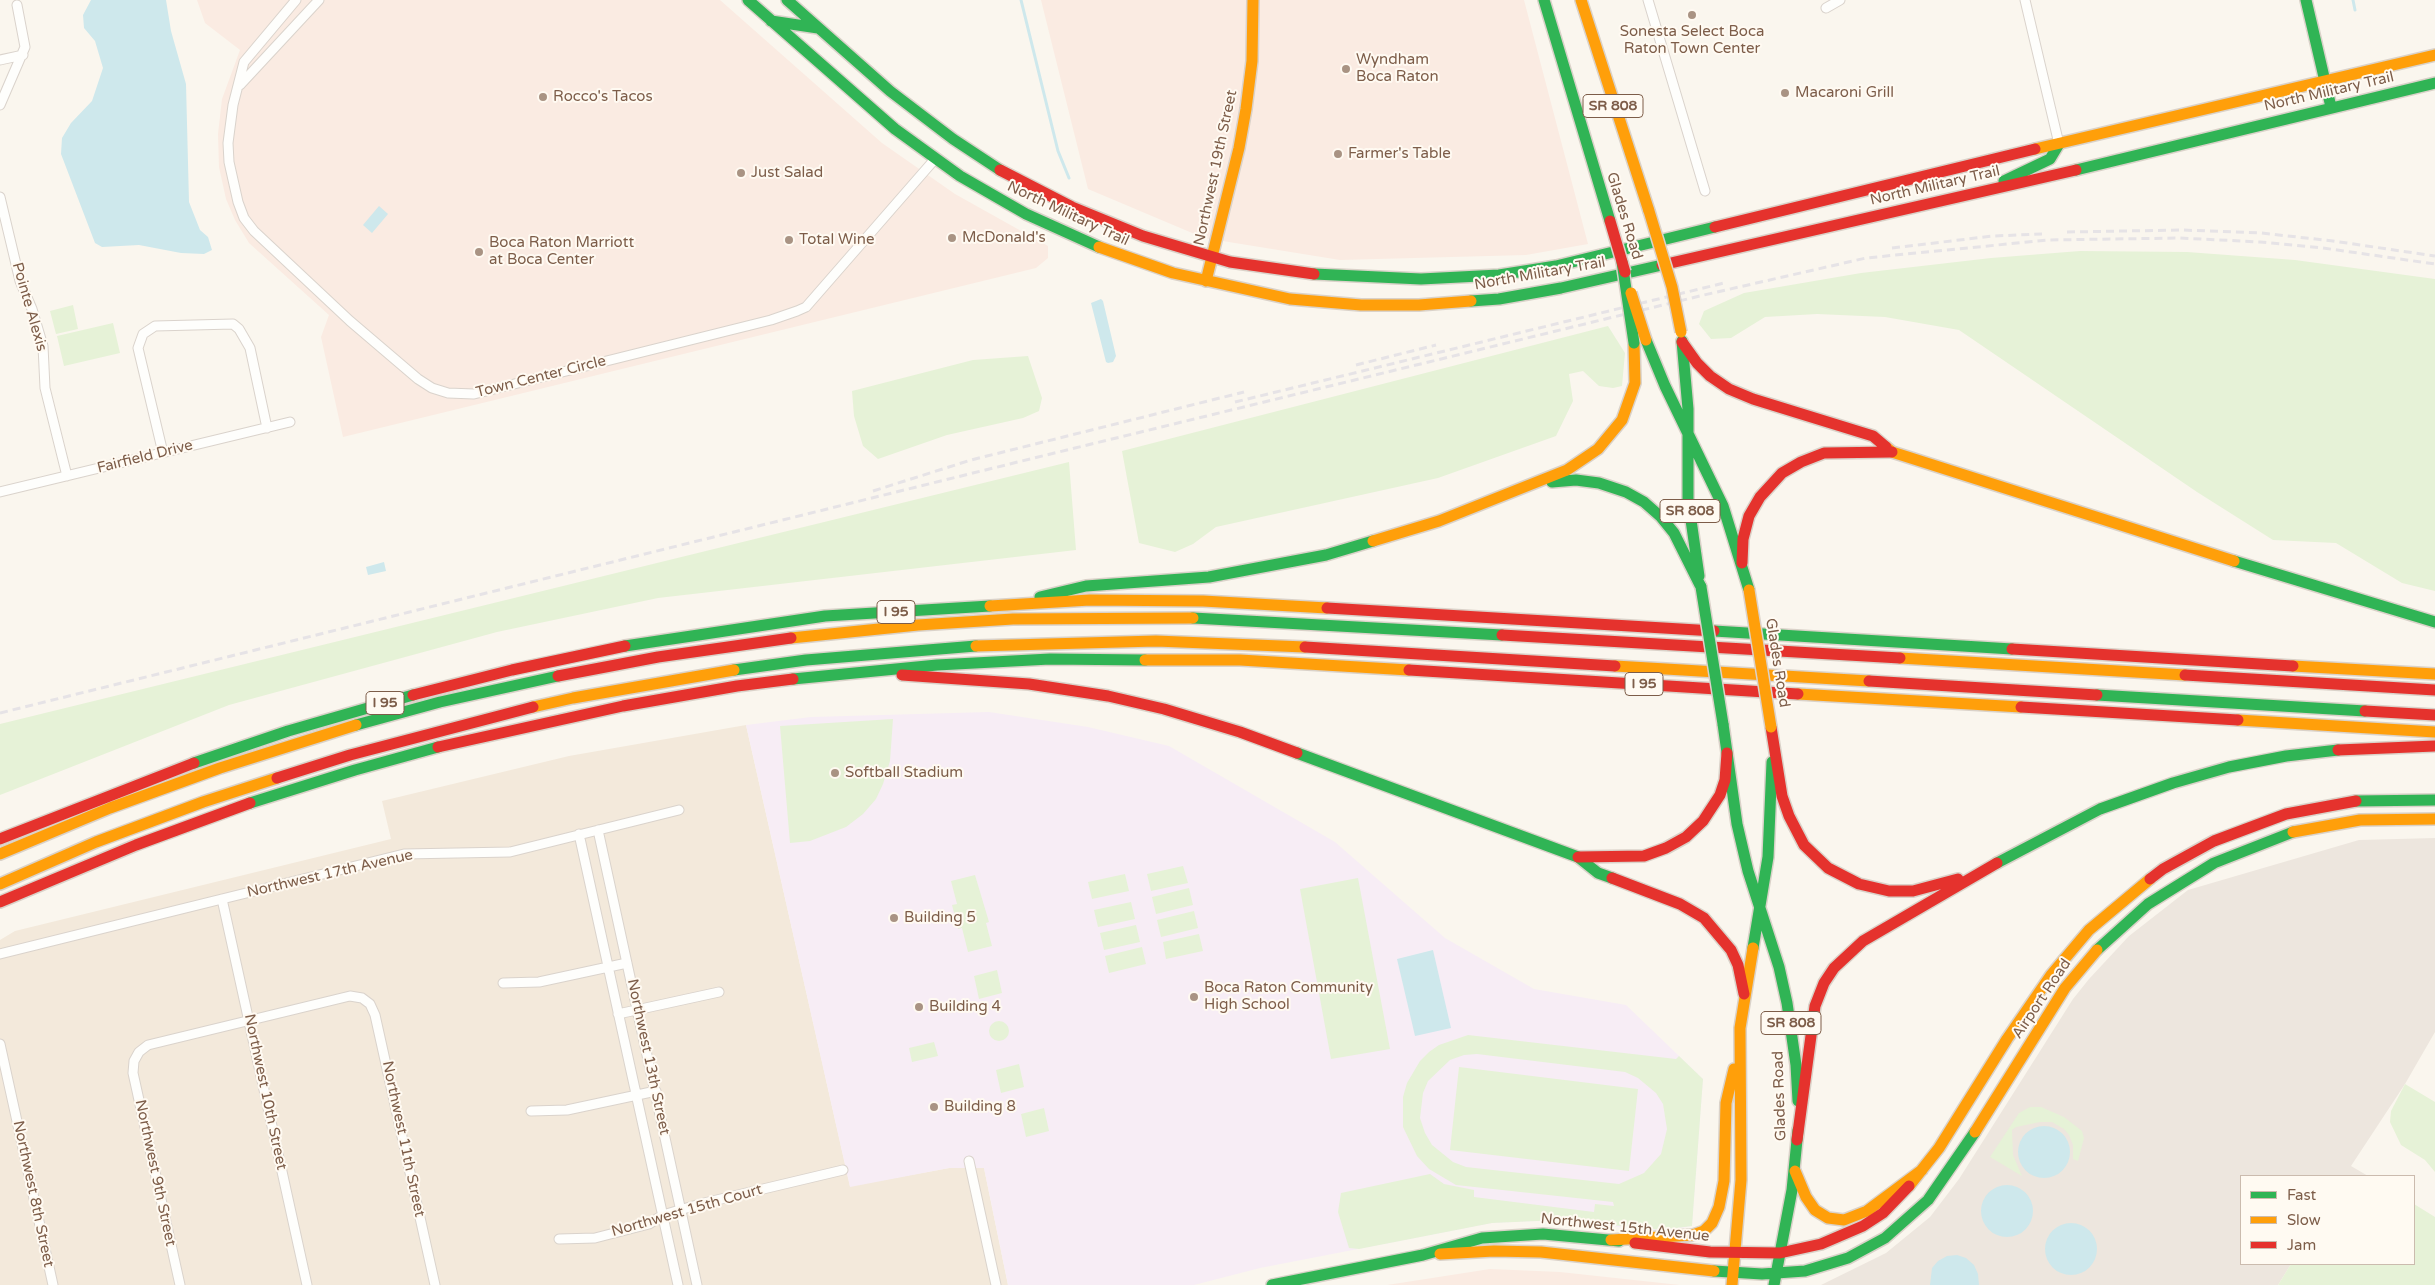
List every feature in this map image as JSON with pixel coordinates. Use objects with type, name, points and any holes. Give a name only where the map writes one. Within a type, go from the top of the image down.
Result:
[{"type":"main road","name":"North Military Trail","points":[[748,0],[867,106],[935,159],[993,196],[1070,235],[1128,258],[1206,281],[1290,299],[1361,305],[1419,305],[1499,299],[1561,288],[1982,191],[2435,83]]},
{"type":"main road","points":[[778,0],[789,2]]},
{"type":"main road","name":"Northwest 19th Street","points":[[1206,281],[1246,109],[1252,61],[1253,0]]},
{"type":"main road","name":"Glades Road","points":[[1544,0],[1646,340],[1688,435],[1723,506],[1742,563],[1749,590],[1771,727],[1771,834],[1744,994],[1739,1046],[1742,1170],[1732,1285]]},
{"type":"main road","name":"Glades Road","points":[[1581,0],[1672,287],[1682,337],[1688,435],[1688,499],[1693,543],[1723,724],[1736,824],[1779,967],[1791,1022],[1797,1079],[1797,1140],[1794,1170],[1775,1279]]},
{"type":"main road","points":[[2306,0],[2331,107]]},
{"type":"main road","name":"North Military Trail","points":[[789,2],[921,116],[1002,171],[1107,223],[1212,257],[1293,273],[1421,280],[1499,275],[1556,266],[1867,188],[2435,55]]},
{"type":"main road","points":[[771,21],[818,28]]},
{"type":"main road","points":[[1982,191],[2050,159],[2059,144]]},
{"type":"main road","points":[[1007,606],[1073,588],[1209,577],[1326,555],[1404,533],[1516,491],[1576,466],[1598,450],[1611,436],[1622,420],[1634,390],[1636,369],[1634,343],[1622,262]]},
{"type":"main road","points":[[1682,337],[1697,363],[1710,376],[1729,389],[1753,399],[1873,436],[1892,452]]},
{"type":"main road","points":[[1742,563],[1743,539],[1749,516],[1763,493],[1782,473],[1801,462],[1824,453],[1892,452],[2342,595],[2435,622]]},
{"type":"main road","points":[[1516,491],[1553,482],[1576,480],[1608,485],[1626,492],[1653,510],[1668,525],[1680,542],[1701,587]]},
{"type":"main road","name":"I 95","points":[[0,839],[106,795],[242,746],[363,709],[493,675],[627,646],[825,616],[1090,600],[1244,603],[2435,674]]},
{"type":"main road","points":[[0,854],[110,808],[220,768],[321,735],[440,702],[545,678],[658,657],[820,634],[918,624],[1022,618],[1231,619],[2435,690]]},
{"type":"main road","points":[[0,884],[96,842],[210,799],[340,758],[463,724],[573,698],[689,677],[806,660],[922,649],[1000,644],[1118,641],[1254,644],[2435,715]]},
{"type":"main road","name":"I 95","points":[[0,902],[172,831],[280,794],[430,749],[623,706],[737,686],[852,672],[1050,659],[1240,660],[2435,732]]},
{"type":"main road","points":[[852,672],[1029,684],[1108,696],[1164,709],[1240,732],[1578,857],[1598,873],[1680,904],[1704,918],[1718,932],[1731,950],[1738,965],[1744,994]]},
{"type":"main road","points":[[1771,727],[1782,796],[1792,822],[1804,845],[1833,871],[1848,880],[1869,888],[1902,892],[1935,887],[1984,870]]},
{"type":"main road","points":[[1797,1140],[1812,1015],[1820,991],[1828,976],[1847,953],[1863,941],[2023,848],[2092,813],[2191,777],[2243,764],[2307,754],[2350,749],[2435,746]]},
{"type":"main road","points":[[1578,857],[1644,856],[1666,848],[1686,836],[1703,821],[1720,795],[1725,780],[1727,753]]},
{"type":"main road","name":"Airport Road","points":[[1736,1254],[1780,1253],[1821,1244],[1863,1226],[1894,1203],[1922,1170],[2007,1039],[2063,959],[2089,930],[2117,904],[2158,873],[2214,841],[2286,814],[2362,800],[2435,800]]},
{"type":"main road","name":"Airport Road","points":[[1734,1273],[1775,1279],[1813,1270],[1848,1258],[1885,1238],[1920,1209],[1961,1154],[2065,988],[2104,943],[2164,892],[2230,855],[2295,832],[2360,820],[2435,819]]},
{"type":"main road","points":[[1612,1240],[1693,1235],[1704,1232],[1712,1223],[1719,1207],[1724,1181],[1726,1103],[1739,1046]]},
{"type":"main road","points":[[1794,1170],[1806,1197],[1815,1210],[1828,1218],[1838,1220],[1859,1215],[1922,1170]]},
{"type":"main road","name":"Northwest 15th Avenue","points":[[1272,1285],[1423,1255],[1469,1241],[1509,1235],[1557,1235],[1736,1254]]},
{"type":"main road","name":"Northwest 15th Avenue","points":[[1423,1255],[1494,1251],[1541,1252],[1734,1273]]},
{"type":"street","name":"Town Center Circle","points":[[296,0],[244,62],[230,121],[229,162],[238,202],[249,224],[350,321],[418,379],[432,388],[457,394],[474,394],[771,320],[806,307],[935,159]]},
{"type":"street","points":[[238,86],[319,0]]},
{"type":"street","points":[[1648,0],[1704,191]]},
{"type":"street","points":[[1826,8],[1840,0]]},
{"type":"street","points":[[2025,0],[2059,144]]},
{"type":"street","points":[[0,105],[25,48],[17,5]]},
{"type":"street","points":[[0,60],[23,55]]},
{"type":"street","name":"Pointe Alexis","points":[[0,197],[20,281],[32,309],[43,346],[45,388],[67,476]]},
{"type":"street","points":[[163,453],[138,348],[143,334],[155,326],[233,324],[239,329],[250,348],[268,428]]},
{"type":"street","name":"Fairfield Drive","points":[[0,492],[290,422]]},
{"type":"street","name":"Northwest 17th Avenue","points":[[0,954],[404,854],[510,852],[679,810]]},
{"type":"street","name":"Northwest 13th Street","points":[[598,830],[697,1285]]},
{"type":"street","name":"Northwest 13th Street","points":[[579,834],[678,1285]]},
{"type":"street","name":"Northwest 10th Street","points":[[222,899],[307,1285]]},
{"type":"street","points":[[503,983],[539,982],[627,963]]},
{"type":"street","points":[[618,1014],[719,992]]},
{"type":"street","name":"Northwest 11th Street","points":[[249,1020],[350,996],[362,998],[370,1004],[376,1014],[435,1285]]},
{"type":"street","name":"Northwest 9th Street","points":[[180,1285],[133,1073],[134,1062],[139,1052],[148,1045],[249,1020]]},
{"type":"street","name":"Northwest 8th Street","points":[[0,1044],[53,1285]]},
{"type":"street","points":[[531,1111],[567,1110],[656,1091]]},
{"type":"street","points":[[970,1162],[996,1285]]},
{"type":"street","name":"Northwest 15th Court","points":[[559,1239],[595,1238],[649,1224],[663,1215],[844,1170]]},
{"type":"shaded area","points":[[197,0],[720,0],[882,143],[955,194],[1048,246],[1048,258],[1036,268],[343,437],[321,337],[329,315],[249,243],[235,220],[226,199],[219,167],[218,134],[222,99],[240,50],[205,23]]},
{"type":"shaded area","points":[[1041,0],[1524,0],[1588,244],[1526,255],[1340,260],[1204,238],[1088,189]]},
{"type":"shaded area","name":"Boca Raton Community High School","points":[[989,712],[1088,727],[1169,746],[1335,842],[1445,938],[1534,989],[1626,1005],[1703,1079],[1692,1226],[1660,1232],[1560,1220],[1492,1223],[1260,1268],[1194,1285],[1008,1285],[984,1168],[949,1168],[850,1187],[746,725],[811,717]]},
{"type":"shaded area","points":[[746,725],[850,1186],[949,1168],[984,1168],[1008,1285],[0,1285],[0,940],[15,931],[391,839],[382,801],[569,756]]},
{"type":"shaded area","points":[[2435,838],[2435,1032],[2405,1084],[2351,1166],[2366,1175],[2240,1175],[2240,1265],[2290,1265],[2278,1285],[1821,1285],[1886,1253],[1930,1217],[1959,1179],[2073,999],[2129,936],[2188,890],[2359,840]]},
{"type":"shaded area","points":[[1490,1269],[1560,1272],[1680,1285],[1387,1285]]},
{"type":"green space","points":[[2080,251],[2187,252],[2295,260],[2435,279],[2435,591],[2402,583],[2336,543],[2273,540],[2197,492],[1959,330],[1885,317],[1817,314],[1765,317],[1731,338],[1711,339],[1699,324],[1704,311],[1744,293],[1861,273],[1991,258]]},
{"type":"green space","points":[[73,305],[78,329],[56,334],[50,311]]},
{"type":"green space","points":[[113,323],[120,353],[64,366],[57,336]]},
{"type":"green space","points":[[1608,326],[1625,353],[1622,386],[1613,388],[1599,386],[1583,371],[1569,374],[1573,401],[1556,436],[1438,478],[1216,527],[1193,544],[1175,552],[1139,543],[1122,451]]},
{"type":"green space","points":[[1028,356],[1042,398],[1039,411],[1023,418],[947,435],[878,459],[863,446],[854,416],[852,391],[973,360]]},
{"type":"green space","points":[[1069,462],[1076,550],[658,598],[497,632],[229,705],[0,795],[0,724]]},
{"type":"green space","name":"Softball Stadium","points":[[893,719],[890,761],[876,799],[863,814],[846,827],[810,841],[790,843],[780,726]]},
{"type":"green space","points":[[1183,866],[1188,883],[1151,891],[1147,874]]},
{"type":"green space","points":[[1125,874],[1129,891],[1092,899],[1088,882]]},
{"type":"green space","points":[[975,875],[989,922],[986,923],[992,946],[968,952],[962,928],[958,929],[952,905],[957,904],[951,881]]},
{"type":"green space","points":[[1358,878],[1390,1049],[1331,1059],[1300,889]]},
{"type":"green space","points":[[1189,888],[1193,905],[1156,914],[1152,897]]},
{"type":"green space","points":[[1131,902],[1135,919],[1098,927],[1094,910]]},
{"type":"green space","points":[[1194,911],[1198,928],[1161,937],[1157,920]]},
{"type":"green space","points":[[1136,925],[1140,942],[1104,950],[1100,933]]},
{"type":"green space","points":[[1199,934],[1203,951],[1166,959],[1163,942]]},
{"type":"green space","points":[[1142,947],[1146,964],[1109,973],[1105,956]]},
{"type":"green space","points":[[997,970],[1002,993],[979,999],[974,976]]},
{"type":"green space","points":[[999,1021],[1006,1024],[1009,1031],[1006,1038],[999,1041],[992,1038],[989,1031],[992,1024]]},
{"type":"green space","points":[[1468,1035],[1676,1059],[1679,1056],[1703,1079],[1692,1226],[1662,1230],[1560,1220],[1492,1223],[1359,1249],[1349,1248],[1338,1212],[1341,1193],[1430,1174],[1444,1184],[1474,1190],[1474,1197],[1594,1212],[1595,1204],[1614,1206],[1613,1202],[1456,1185],[1429,1169],[1417,1156],[1403,1127],[1403,1097],[1407,1083],[1420,1061],[1439,1045]],"holes":[[[1477,1054],[1625,1072],[1638,1078],[1656,1093],[1663,1104],[1667,1129],[1661,1154],[1644,1173],[1619,1184],[1466,1167],[1453,1162],[1432,1145],[1425,1133],[1420,1118],[1423,1093],[1428,1081],[1450,1060],[1464,1055]]]},
{"type":"green space","points":[[934,1042],[938,1056],[912,1062],[909,1048]]},
{"type":"green space","points":[[1019,1064],[1024,1087],[1001,1093],[996,1070]]},
{"type":"green space","points":[[1459,1067],[1638,1089],[1629,1171],[1450,1150]]},
{"type":"green space","points":[[2405,1084],[2435,1102],[2435,1172],[2425,1160],[2401,1145],[2390,1122],[2391,1111]]},
{"type":"green space","points":[[2030,1107],[2041,1107],[2064,1117],[2082,1131],[2084,1138],[2078,1161],[2073,1159],[2073,1145],[2069,1135],[2064,1129],[2052,1122],[2040,1122],[2016,1127],[2012,1130],[2013,1155],[2022,1176],[1990,1157],[2019,1113]]},
{"type":"green space","points":[[1044,1108],[1049,1131],[1026,1137],[1021,1114]]},
{"type":"green space","points":[[2415,1205],[2435,1217],[2435,1285],[2278,1285],[2290,1265],[2415,1265]]},
{"type":"water","points":[[91,0],[166,0],[171,31],[186,84],[189,202],[200,230],[208,237],[212,250],[204,254],[181,253],[139,245],[102,247],[95,243],[61,154],[62,138],[71,123],[92,101],[103,68],[95,41],[84,28],[83,15]]},
{"type":"water","points":[[379,206],[388,214],[372,233],[363,225]]},
{"type":"water","points":[[1101,299],[1116,356],[1113,362],[1108,363],[1106,362],[1091,303]]},
{"type":"water","points":[[384,562],[386,571],[368,575],[366,567]]},
{"type":"water","points":[[1433,950],[1451,1028],[1415,1036],[1397,959]]},
{"type":"water","points":[[2039,1126],[2049,1126],[2063,1133],[2070,1147],[2070,1157],[2063,1171],[2049,1178],[2039,1178],[2029,1174],[2022,1167],[2018,1157],[2018,1147],[2022,1137],[2029,1130]]},
{"type":"water","points":[[2002,1185],[2012,1185],[2026,1192],[2033,1206],[2033,1216],[2026,1230],[2012,1237],[2002,1237],[1992,1233],[1985,1226],[1981,1216],[1981,1206],[1985,1196],[1992,1189]]},
{"type":"water","points":[[2066,1223],[2076,1223],[2090,1230],[2097,1244],[2097,1254],[2090,1268],[2076,1275],[2066,1275],[2056,1271],[2049,1264],[2045,1254],[2045,1244],[2049,1234],[2056,1227]]},
{"type":"water","points":[[1957,1255],[1966,1258],[1974,1265],[1978,1274],[1979,1285],[1930,1285],[1932,1268],[1938,1261],[1947,1256]]},
{"type":"waterway","points":[[1021,0],[1058,151],[1069,178]]},
{"type":"waterway","points":[[2353,0],[2355,10]]},
{"type":"railway","points":[[2067,232],[2182,230],[2261,233],[2333,241],[2435,256]]},
{"type":"railway","points":[[1892,248],[1993,236],[2042,234]]},
{"type":"railway","points":[[0,713],[1034,458],[1704,295],[1866,258],[2048,240],[2180,238],[2260,242],[2323,248],[2435,264]]},
{"type":"railway","points":[[1235,402],[1724,283]]},
{"type":"railway","points":[[1356,365],[1436,345]]},
{"type":"railway","points":[[873,491],[971,460],[1244,392]]},
{"type":"traffic: fast","points":[[748,0],[895,129],[960,176],[1026,214],[1099,247]]},
{"type":"traffic: fast","points":[[787,0],[890,91],[953,139],[1000,170]]},
{"type":"traffic: fast","points":[[1544,0],[1610,221]]},
{"type":"traffic: fast","points":[[2306,0],[2331,107]]},
{"type":"traffic: fast","points":[[771,21],[818,28]]},
{"type":"traffic: fast","points":[[2076,170],[2435,83]]},
{"type":"traffic: fast","points":[[2004,181],[2050,159],[2059,144]]},
{"type":"traffic: fast","points":[[1314,274],[1421,279],[1499,275],[1556,266],[1715,227]]},
{"type":"traffic: fast","points":[[1622,262],[1634,343]]},
{"type":"traffic: fast","points":[[1471,301],[1499,299],[1561,288],[1662,265]]},
{"type":"traffic: fast","points":[[1646,340],[1665,386],[1723,506],[1749,590]]},
{"type":"traffic: fast","points":[[1682,341],[1688,409],[1688,499],[1699,576]]},
{"type":"traffic: fast","points":[[1552,482],[1576,480],[1599,483],[1626,492],[1644,502],[1661,517],[1674,533],[1701,587]]},
{"type":"traffic: fast","points":[[1040,597],[1086,586],[1209,577],[1326,555],[1373,541]]},
{"type":"traffic: fast","points":[[2234,561],[2435,622]]},
{"type":"traffic: fast","points":[[1701,587],[1723,724]]},
{"type":"traffic: fast","points":[[625,646],[825,616],[990,606]]},
{"type":"traffic: fast","points":[[1193,618],[1502,635]]},
{"type":"traffic: fast","points":[[1714,631],[2012,649]]},
{"type":"traffic: fast","points":[[734,670],[806,660],[976,646]]},
{"type":"traffic: fast","points":[[793,679],[937,665],[1050,659],[1145,660]]},
{"type":"traffic: fast","points":[[356,725],[440,702],[558,676]]},
{"type":"traffic: fast","points":[[194,763],[288,731],[413,695]]},
{"type":"traffic: fast","points":[[2097,695],[2365,711]]},
{"type":"traffic: fast","points":[[1723,724],[1737,824],[1748,871],[1779,967],[1787,1003],[1796,1065],[1798,1101]]},
{"type":"traffic: fast","points":[[250,803],[355,770],[438,747]]},
{"type":"traffic: fast","points":[[1997,863],[2100,809],[2173,783],[2229,767],[2286,756],[2338,750]]},
{"type":"traffic: fast","points":[[1297,753],[1578,857],[1598,873],[1612,878]]},
{"type":"traffic: fast","points":[[1753,948],[1768,857],[1772,762]]},
{"type":"traffic: fast","points":[[2356,801],[2435,800]]},
{"type":"traffic: fast","points":[[2097,950],[2148,904],[2214,863],[2293,832]]},
{"type":"traffic: fast","points":[[1774,1285],[1792,1190],[1798,1130]]},
{"type":"traffic: fast","points":[[1714,1271],[1762,1274],[1805,1271],[1848,1258],[1885,1238],[1928,1200],[1975,1132]]},
{"type":"traffic: fast","points":[[1272,1285],[1423,1255],[1482,1238],[1543,1234],[1619,1241]]},
{"type":"traffic: slow","points":[[1206,281],[1239,148],[1246,109],[1252,61],[1253,0]]},
{"type":"traffic: slow","points":[[1581,0],[1649,211]]},
{"type":"traffic: slow","points":[[2035,149],[2435,55]]},
{"type":"traffic: slow","points":[[1649,211],[1672,287],[1681,332]]},
{"type":"traffic: slow","points":[[1099,247],[1173,273],[1290,299],[1361,305],[1419,305],[1471,301]]},
{"type":"traffic: slow","points":[[1631,293],[1646,340]]},
{"type":"traffic: slow","points":[[1373,541],[1439,521],[1567,470],[1598,449],[1622,420],[1635,383],[1634,343]]},
{"type":"traffic: slow","points":[[1886,447],[1892,452],[2234,561]]},
{"type":"traffic: slow","points":[[1749,590],[1771,727]]},
{"type":"traffic: slow","points":[[990,606],[1090,600],[1203,601],[1327,608]]},
{"type":"traffic: slow","points":[[791,638],[918,625],[1013,619],[1193,618]]},
{"type":"traffic: slow","points":[[976,646],[1156,641],[1305,647]]},
{"type":"traffic: slow","points":[[1900,658],[2185,675]]},
{"type":"traffic: slow","points":[[1145,660],[1240,660],[1409,670]]},
{"type":"traffic: slow","points":[[1615,666],[1869,681]]},
{"type":"traffic: slow","points":[[2293,666],[2435,674]]},
{"type":"traffic: slow","points":[[533,707],[573,698],[734,670]]},
{"type":"traffic: slow","points":[[1798,694],[2021,707]]},
{"type":"traffic: slow","points":[[2238,720],[2435,732]]},
{"type":"traffic: slow","points":[[0,854],[110,808],[220,768],[356,725]]},
{"type":"traffic: slow","points":[[0,884],[96,842],[203,802],[277,778]]},
{"type":"traffic: slow","points":[[2293,832],[2360,820],[2435,819]]},
{"type":"traffic: slow","points":[[1909,1186],[1939,1148],[2007,1039],[2051,975],[2089,930],[2150,879]]},
{"type":"traffic: slow","points":[[1732,1285],[1741,1180],[1740,1028],[1753,948]]},
{"type":"traffic: slow","points":[[1975,1132],[2065,988],[2097,950]]},
{"type":"traffic: slow","points":[[1611,1240],[1693,1235],[1704,1231],[1712,1223],[1719,1207],[1724,1181],[1726,1103],[1734,1069]]},
{"type":"traffic: slow","points":[[1795,1171],[1806,1197],[1815,1210],[1828,1218],[1844,1220],[1867,1211],[1922,1170]]},
{"type":"traffic: slow","points":[[1440,1254],[1494,1251],[1541,1252],[1714,1271]]},
{"type":"traffic: jam","points":[[1715,227],[2035,149]]},
{"type":"traffic: jam","points":[[1000,170],[1072,207],[1143,236],[1230,262],[1314,274]]},
{"type":"traffic: jam","points":[[1662,265],[2076,170]]},
{"type":"traffic: jam","points":[[1610,221],[1625,272]]},
{"type":"traffic: jam","points":[[1682,342],[1697,363],[1710,376],[1729,389],[1753,399],[1873,436],[1886,447]]},
{"type":"traffic: jam","points":[[1742,563],[1743,539],[1749,516],[1760,497],[1782,473],[1801,462],[1824,453],[1892,452]]},
{"type":"traffic: jam","points":[[1327,608],[1714,631]]},
{"type":"traffic: jam","points":[[1502,635],[1900,658]]},
{"type":"traffic: jam","points":[[558,676],[658,657],[791,638]]},
{"type":"traffic: jam","points":[[413,695],[512,670],[625,646]]},
{"type":"traffic: jam","points":[[1305,647],[1615,666]]},
{"type":"traffic: jam","points":[[2012,649],[2293,666]]},
{"type":"traffic: jam","points":[[1409,670],[1798,694]]},
{"type":"traffic: jam","points":[[902,675],[1029,684],[1108,696],[1164,709],[1240,732],[1297,753]]},
{"type":"traffic: jam","points":[[2185,675],[2435,690]]},
{"type":"traffic: jam","points":[[438,747],[623,706],[737,686],[793,679]]},
{"type":"traffic: jam","points":[[1869,681],[2097,695]]},
{"type":"traffic: jam","points":[[277,778],[350,755],[533,707]]},
{"type":"traffic: jam","points":[[2021,707],[2238,720]]},
{"type":"traffic: jam","points":[[2365,711],[2435,715]]},
{"type":"traffic: jam","points":[[1771,727],[1782,796],[1789,816],[1804,845],[1828,868],[1859,884],[1889,891],[1913,891],[1958,879]]},
{"type":"traffic: jam","points":[[2338,750],[2435,746]]},
{"type":"traffic: jam","points":[[1578,857],[1644,856],[1666,848],[1686,837],[1703,821],[1720,795],[1725,780],[1727,753]]},
{"type":"traffic: jam","points":[[0,839],[194,763]]},
{"type":"traffic: jam","points":[[2150,879],[2163,869],[2214,841],[2286,814],[2356,801]]},
{"type":"traffic: jam","points":[[0,902],[136,845],[250,803]]},
{"type":"traffic: jam","points":[[1797,1140],[1815,1006],[1824,983],[1834,968],[1863,941],[1997,863]]},
{"type":"traffic: jam","points":[[1612,878],[1680,904],[1704,918],[1731,950],[1738,965],[1744,994]]},
{"type":"traffic: jam","points":[[1635,1243],[1710,1252],[1780,1253],[1821,1244],[1863,1226],[1883,1213],[1909,1186]]},
{"type":"place","name":"Sonesta Select Boca Raton Town Center","points":[[1692,15]]},
{"type":"place","name":"Wyndham Boca Raton","points":[[1346,69]]},
{"type":"place","name":"Macaroni Grill","points":[[1785,93]]},
{"type":"place","name":"Rocco's Tacos","points":[[543,97]]},
{"type":"place","name":"Farmer's Table","points":[[1338,154]]},
{"type":"place","name":"Just Salad","points":[[741,173]]},
{"type":"place","name":"McDonald's","points":[[952,238]]},
{"type":"place","name":"Total Wine","points":[[789,240]]},
{"type":"place","name":"Boca Raton Marriott at Boca Center","points":[[479,252]]},
{"type":"place","name":"Softball Stadium","points":[[835,773]]},
{"type":"place","name":"Building 5","points":[[894,918]]},
{"type":"place","name":"Boca Raton Community High School","points":[[1194,997]]},
{"type":"place","name":"Building 4","points":[[919,1007]]},
{"type":"place","name":"Building 8","points":[[934,1107]]}]
